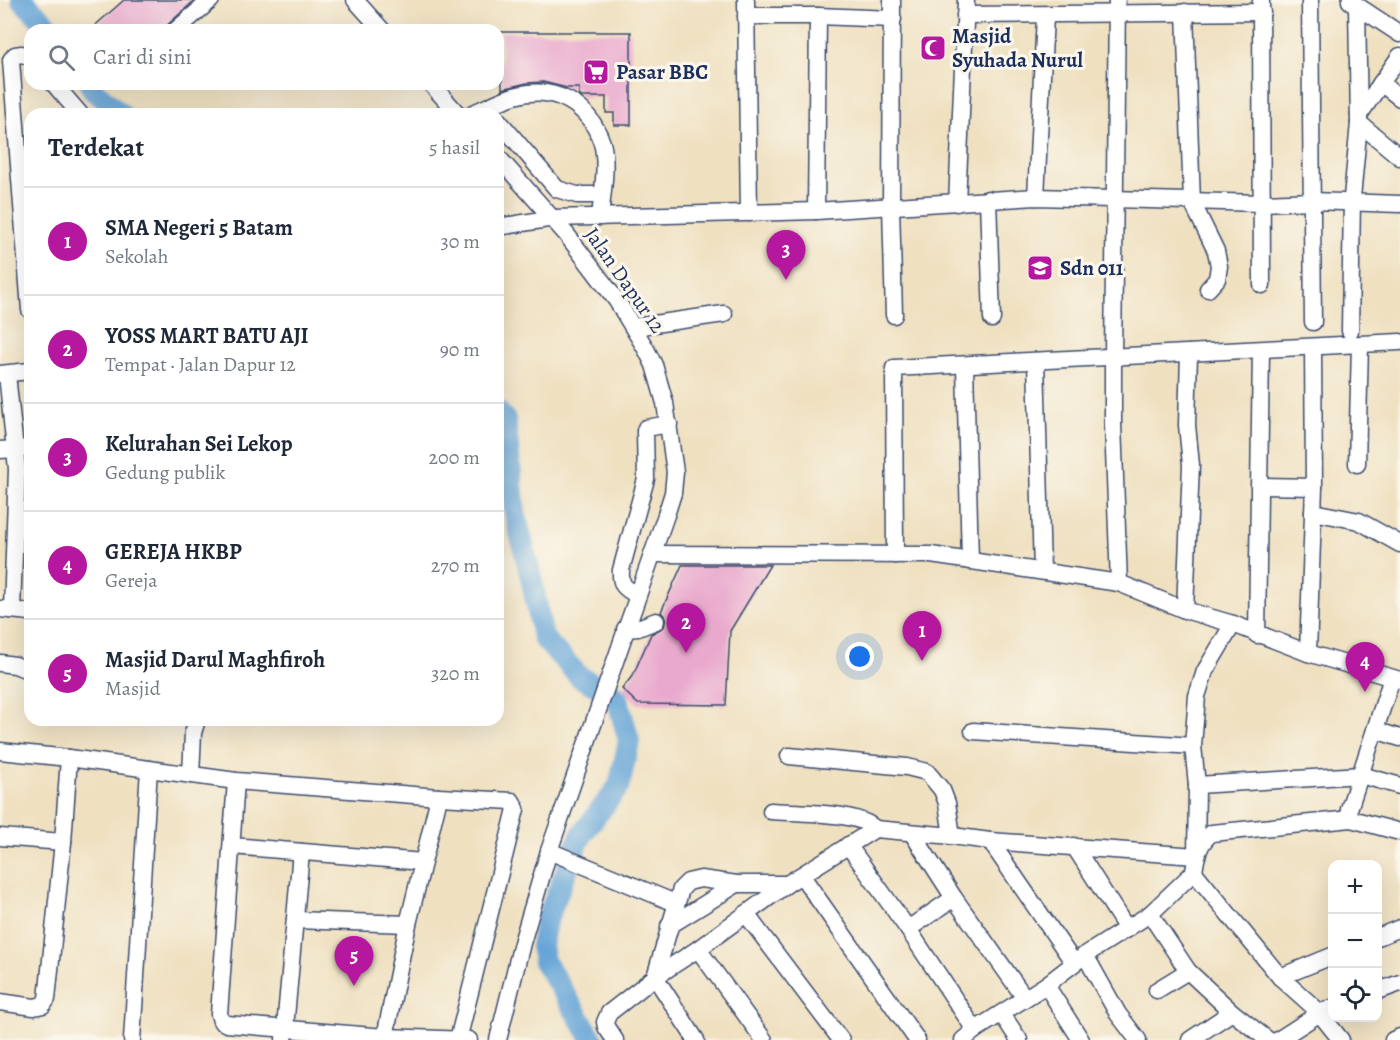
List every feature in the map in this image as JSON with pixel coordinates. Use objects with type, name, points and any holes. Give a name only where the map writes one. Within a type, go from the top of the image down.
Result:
[{"type":"street","points":[[183,24],[211,0]]},
{"type":"street","points":[[355,0],[377,24]]},
{"type":"street","points":[[892,0],[891,206],[894,315]]},
{"type":"street","points":[[1310,0],[1313,322]]},
{"type":"street","points":[[1353,3],[1400,34]]},
{"type":"street","points":[[1353,3],[1359,119],[1353,204],[1357,465]]},
{"type":"street","points":[[957,203],[965,8],[1045,16],[1117,7],[1185,12],[1262,6],[1262,285]]},
{"type":"street","points":[[1117,7],[1113,424],[1119,583]]},
{"type":"street","points":[[749,213],[746,8],[818,16],[893,19]]},
{"type":"street","points":[[1185,12],[1192,202],[1216,251],[1219,266],[1217,279],[1208,289]]},
{"type":"street","points":[[816,211],[818,16]]},
{"type":"street","points":[[1036,197],[1045,16]]},
{"type":"street","points":[[24,55],[15,55],[11,60],[24,218]]},
{"type":"street","points":[[1359,119],[1400,56]]},
{"type":"street","points":[[1381,83],[1400,98]]},
{"type":"street","points":[[59,90],[75,108]]},
{"type":"street","points":[[436,90],[453,108]]},
{"type":"street","points":[[500,108],[515,96],[534,93],[566,97],[578,106],[596,130],[602,144],[604,159],[600,217]]},
{"type":"street","points":[[1359,119],[1400,157]]},
{"type":"street","points":[[504,127],[557,189],[577,195],[602,195]]},
{"type":"street","name":"Jalan Dapur 12","points":[[498,1040],[522,943],[554,853],[593,722],[673,493],[675,472],[665,404],[646,349],[617,301],[554,218],[504,164]]},
{"type":"street","points":[[504,226],[554,218],[816,211],[1036,197],[1192,202],[1312,201],[1400,204]]},
{"type":"street","points":[[988,199],[992,319]]},
{"type":"street","points":[[633,327],[724,314]]},
{"type":"street","points":[[895,555],[894,368],[1313,347],[1355,338],[1400,342]]},
{"type":"street","points":[[1308,653],[1314,487],[1313,347]]},
{"type":"street","points":[[1257,635],[1261,350]]},
{"type":"street","points":[[1185,610],[1191,465],[1187,425],[1189,353]]},
{"type":"street","points":[[1036,361],[1042,571]]},
{"type":"street","points":[[966,365],[970,561]]},
{"type":"street","points":[[24,372],[4,374],[17,469],[6,610],[24,612]]},
{"type":"street","points":[[637,595],[624,588],[620,582],[621,570],[646,479],[645,431],[650,426],[669,424]]},
{"type":"street","points":[[1259,486],[1314,487]]},
{"type":"street","points":[[1313,512],[1359,521],[1400,544]]},
{"type":"street","points":[[652,554],[931,555],[1119,583],[1185,610],[1233,624],[1308,653],[1396,679],[1375,730],[1349,809],[1351,819]]},
{"type":"street","points":[[625,629],[638,628],[656,621]]},
{"type":"street","points":[[1233,624],[1205,671],[1197,696],[1193,746],[1197,784],[1195,864],[1280,977],[1326,1011],[1341,1040]]},
{"type":"street","points":[[191,775],[196,726]]},
{"type":"street","points":[[1375,730],[1400,738]]},
{"type":"street","points":[[973,731],[1193,746]]},
{"type":"street","points":[[0,751],[236,781],[439,797],[509,800],[514,803],[516,809],[462,1040],[284,1035],[226,1024],[221,1021],[219,1018],[236,781]]},
{"type":"street","points":[[789,756],[907,767],[927,772],[939,785],[947,803],[952,836]]},
{"type":"street","points":[[0,1002],[34,1007],[43,1005],[47,999],[69,758]]},
{"type":"street","points":[[132,1040],[149,769]]},
{"type":"street","points":[[1197,784],[1361,775],[1400,786]]},
{"type":"street","points":[[385,1037],[408,924],[439,797]]},
{"type":"street","points":[[771,811],[857,818],[875,829]]},
{"type":"street","points":[[848,845],[908,929],[969,1035],[1046,985],[1079,959],[1150,914],[1195,864],[1207,837],[1212,833],[1351,819],[1400,832]]},
{"type":"street","points":[[615,1040],[606,1027],[607,1016],[655,977],[698,949],[787,884],[875,829],[990,841],[1074,846],[1195,864]]},
{"type":"street","points":[[912,833],[954,898],[1025,998]]},
{"type":"street","points":[[0,837],[63,842]]},
{"type":"street","points":[[990,841],[1138,1040]]},
{"type":"street","points":[[232,846],[423,862]]},
{"type":"street","points":[[1074,846],[1127,929]]},
{"type":"street","points":[[284,1035],[302,852]]},
{"type":"street","points":[[554,853],[675,903]]},
{"type":"street","points":[[802,876],[916,1040]]},
{"type":"street","points":[[696,1040],[655,977],[675,903],[683,885],[694,880],[737,884],[787,884]]},
{"type":"street","points":[[669,926],[737,884]]},
{"type":"street","points":[[908,929],[954,898]]},
{"type":"street","points":[[746,914],[841,1040]]},
{"type":"street","points":[[1150,914],[1188,971],[1232,1012],[1268,1040]]},
{"type":"street","points":[[295,920],[408,924]]},
{"type":"street","points":[[1382,935],[1400,928]]},
{"type":"street","points":[[698,949],[764,1040]]},
{"type":"street","points":[[1280,977],[1328,958]]},
{"type":"street","points":[[1156,990],[1188,971]]},
{"type":"street","points":[[1382,989],[1400,983]]},
{"type":"street","points":[[1046,985],[1081,1040]]},
{"type":"street","points":[[1278,1040],[1326,1011]]},
{"type":"street","points":[[1190,1040],[1232,1012]]},
{"type":"street","points":[[1002,1014],[1019,1040]]},
{"type":"street","points":[[1393,1040],[1400,1037]]},
{"type":"building","points":[[124,0],[195,0],[169,24],[97,24]]},
{"type":"building","points":[[504,32],[631,32],[631,125],[614,125],[614,113],[606,113],[606,97],[582,97],[579,95],[579,88],[567,88],[543,82],[504,89]]},
{"type":"building","points":[[682,565],[770,565],[730,631],[726,705],[638,704],[622,689],[633,675],[651,634],[664,627],[666,618],[661,612]]},
{"type":"waterway","points":[[22,0],[46,24]]},
{"type":"waterway","points":[[93,90],[114,108]]},
{"type":"waterway","points":[[504,419],[515,513],[543,638],[580,677],[617,697],[629,741],[619,786],[582,834],[546,922],[541,946],[544,961],[593,1040]]},
{"type":"place","name":"Masjid Syuhada Nurul","points":[[933,48]]},
{"type":"place","name":"Pasar BBC","points":[[596,72]]},
{"type":"place","name":"Sdn 011","points":[[1040,268]]},
{"type":"place","name":"Kelurahan Sei Lekop","points":[[786,280]]},
{"type":"place","name":"YOSS MART BATU AJI","points":[[686,653]]},
{"type":"place","name":"SMA Negeri 5 Batam","points":[[922,661]]},
{"type":"place","name":"GEREJA HKBP","points":[[1365,692]]},
{"type":"place","name":"Masjid Darul Maghfiroh","points":[[354,986]]}]
